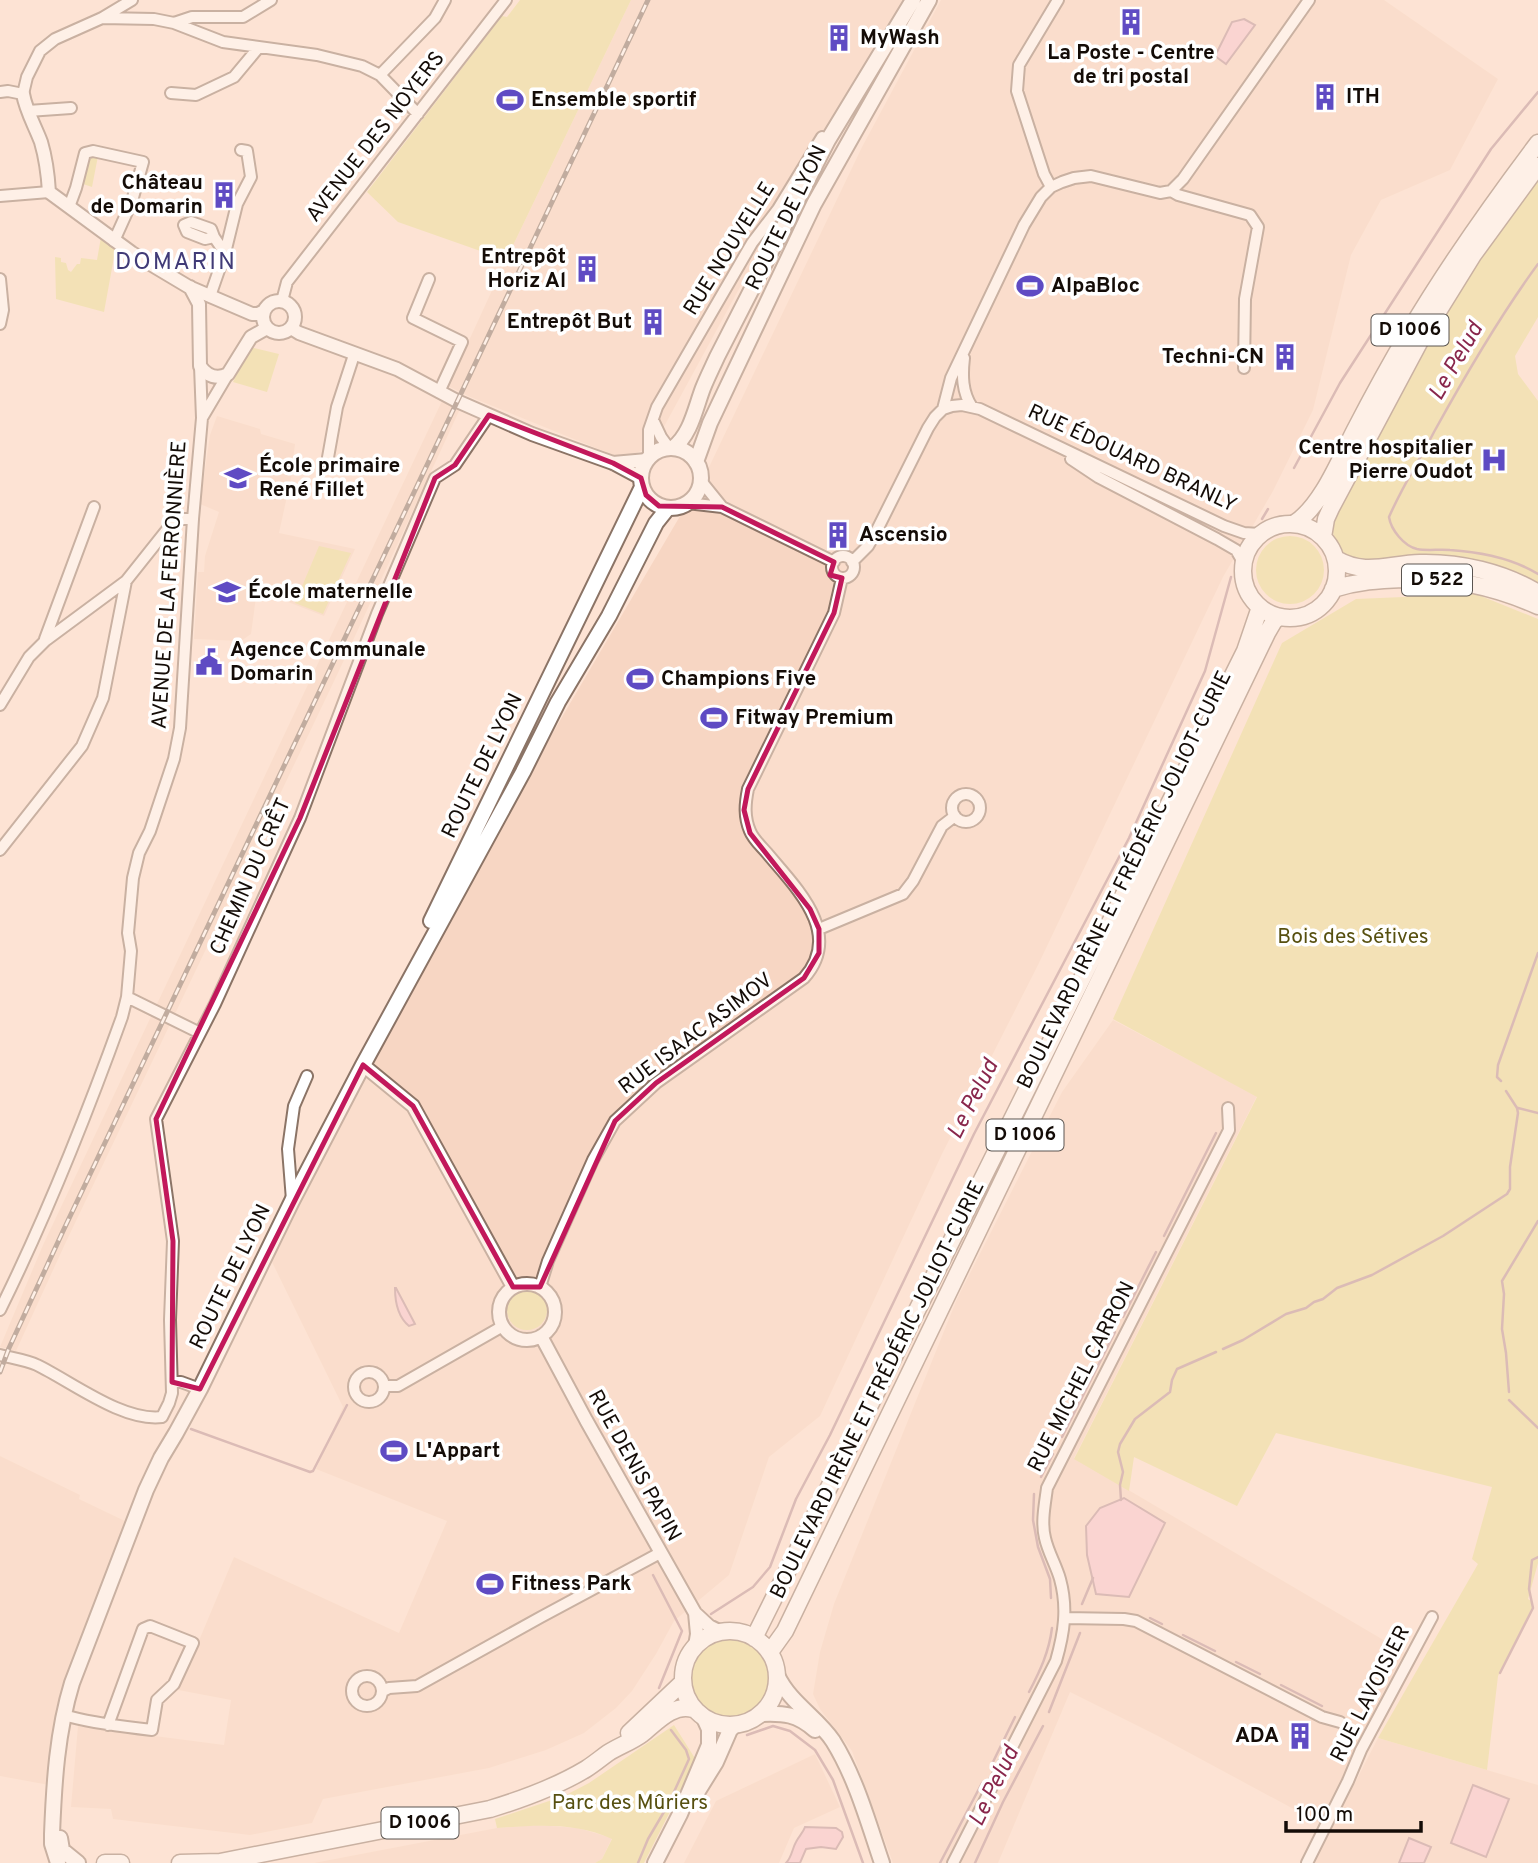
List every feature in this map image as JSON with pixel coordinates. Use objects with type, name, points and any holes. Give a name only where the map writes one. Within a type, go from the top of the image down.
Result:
[{"type":"main road","name":"ROUTE DE LYON","points":[[671,448],[679,443],[690,427],[717,357],[828,140],[913,0]]},
{"type":"main road","name":"ROUTE DE LYON","points":[[696,462],[710,423],[814,204],[929,0]]},
{"type":"main road","name":"D 1006","points":[[1295,523],[1314,504],[1408,334],[1460,249],[1538,143]]},
{"type":"main road","name":"D 1006","points":[[1323,537],[1331,508],[1421,339],[1474,255],[1538,166]]},
{"type":"main road","points":[[671,448],[690,455],[696,462],[701,481],[694,497],[687,503],[668,508],[652,502],[641,483],[642,469],[648,458],[658,451],[671,448]]},
{"type":"main road","name":"ROUTE DE LYON","points":[[363,1065],[641,483]]},
{"type":"main road","name":"ROUTE DE LYON","points":[[176,1433],[363,1065],[523,772],[558,702],[609,617],[656,523],[668,508]]},
{"type":"main road","points":[[1295,523],[1306,526],[1323,537],[1331,547],[1336,559],[1336,579],[1327,600],[1317,610],[1292,618],[1279,617],[1260,607],[1247,592],[1242,572],[1243,562],[1246,551],[1260,534],[1271,527],[1295,523]]},
{"type":"main road","name":"D 522","points":[[1336,559],[1355,568],[1368,569],[1416,563],[1458,565],[1494,573],[1538,593]]},
{"type":"main road","name":"D 522","points":[[1333,589],[1366,581],[1456,580],[1491,588],[1538,606]]},
{"type":"main road","name":"BOULEVARD IRÈNE ET FRÉDÉRIC JOLIOT-CURIE","points":[[754,1638],[1239,664],[1260,607]]},
{"type":"main road","name":"BOULEVARD IRÈNE ET FRÉDÉRIC JOLIOT-CURIE","points":[[769,1652],[785,1631],[1267,633],[1279,617]]},
{"type":"main road","points":[[78,1863],[62,1850],[61,1842],[63,1774],[71,1717],[84,1673],[168,1461],[176,1433]]},
{"type":"main road","points":[[58,1863],[52,1844],[53,1807],[65,1705],[146,1490],[160,1458],[176,1433]]},
{"type":"main road","points":[[655,1863],[680,1814],[709,1745],[709,1730],[684,1691],[683,1669],[695,1646],[711,1635],[733,1631],[754,1638],[769,1652],[786,1692],[833,1740],[855,1786],[882,1863]]},
{"type":"main road","points":[[699,1714],[714,1723],[734,1726],[744,1724],[761,1714],[770,1703],[776,1690],[777,1675]]},
{"type":"main road","name":"D 1006","points":[[610,1752],[682,1682]]},
{"type":"main road","name":"D 1006","points":[[180,1863],[219,1863],[490,1809],[521,1800],[561,1782],[635,1739],[677,1709],[688,1707],[699,1714]]},
{"type":"main road","points":[[761,1714],[779,1713],[799,1719],[818,1733],[840,1756]]},
{"type":"main road","points":[[680,1814],[711,1770],[734,1726]]},
{"type":"main road","points":[[105,1863],[121,1863]]},
{"type":"street","points":[[49,192],[47,164],[23,94],[27,77],[40,51],[55,39],[102,18],[132,0]]},
{"type":"street","points":[[174,23],[192,17],[243,17],[271,0]]},
{"type":"street","points":[[380,75],[435,18],[445,0]]},
{"type":"street","name":"AVENUE DES NOYERS","points":[[282,301],[287,282],[506,0]]},
{"type":"street","points":[[1051,187],[1044,174],[1017,91],[1019,65],[1058,0]]},
{"type":"street","points":[[852,562],[872,538],[928,428],[943,409],[951,378],[1041,197],[1051,187],[1074,178],[1091,176],[1160,193],[1171,191],[1183,179],[1309,0]]},
{"type":"street","points":[[102,18],[154,19],[174,23],[223,42],[317,55],[362,66],[380,75],[418,114]]},
{"type":"street","points":[[170,93],[196,95],[234,77],[259,47]]},
{"type":"street","points":[[0,92],[23,94]]},
{"type":"street","points":[[28,111],[71,108]]},
{"type":"street","name":"RUE NOUVELLE","points":[[648,458],[648,438],[657,407],[752,243],[778,209],[822,137]]},
{"type":"street","points":[[214,297],[237,204],[251,177],[247,152],[241,150]]},
{"type":"street","points":[[69,207],[85,153],[93,151],[143,162],[132,201],[114,241]]},
{"type":"street","points":[[1171,191],[1251,215],[1258,227],[1245,299],[1244,368]]},
{"type":"street","points":[[0,195],[49,192],[114,241],[189,287],[258,313],[272,332],[279,334],[291,328],[295,322],[293,309],[282,301],[268,305],[258,313],[251,337]]},
{"type":"street","points":[[214,237],[225,253]]},
{"type":"street","points":[[0,279],[3,310],[0,324]]},
{"type":"street","points":[[429,279],[412,318],[463,342],[439,392]]},
{"type":"street","name":"AVENUE DE LA FERRONNIÈRE","points":[[0,1310],[31,1248],[80,1131],[122,1017],[127,997],[131,951],[128,933],[133,878],[139,853],[150,831],[174,759],[180,728],[202,418],[199,304],[189,287]]},
{"type":"street","points":[[199,304],[214,297]]},
{"type":"street","name":"AVENUE DE LA FERRONNIÈRE","points":[[202,418],[251,337],[267,328]]},
{"type":"street","points":[[291,328],[397,369],[439,392],[532,434],[613,463],[641,483]]},
{"type":"street","points":[[965,348],[962,375],[967,399],[972,407]]},
{"type":"street","points":[[327,463],[337,407],[355,355]]},
{"type":"street","points":[[200,366],[211,376],[222,377],[228,374]]},
{"type":"street","name":"RUE ÉDOUARD BRANLY","points":[[943,409],[952,406],[972,407],[989,413],[1224,526],[1244,533],[1260,534]]},
{"type":"street","name":"RUE ÉDOUARD BRANLY","points":[[989,413],[1098,477],[1236,550],[1243,562]]},
{"type":"street","name":"CHEMIN DU CRÊT","points":[[162,1417],[169,1404],[172,1382],[170,1320],[173,1241],[156,1119],[200,1033],[300,818],[377,614],[435,478],[455,465],[489,415]]},
{"type":"street","points":[[653,419],[671,448]]},
{"type":"street","points":[[613,463],[648,458]]},
{"type":"street","points":[[701,481],[722,507]]},
{"type":"street","points":[[687,503],[722,507],[834,562]]},
{"type":"street","points":[[45,641],[94,507]]},
{"type":"street","points":[[0,705],[29,657],[45,641],[126,581],[173,522],[177,519],[193,519]]},
{"type":"street","points":[[845,557],[852,562],[854,568],[851,574],[842,578],[834,572],[834,562],[845,557]]},
{"type":"street","points":[[842,578],[834,613],[748,789],[744,810],[750,833],[803,897],[819,929],[903,894],[913,881],[942,826],[955,816]]},
{"type":"street","points":[[0,850],[82,746],[103,698],[126,581]]},
{"type":"street","name":"RUE ISAAC ASIMOV","points":[[540,1287],[548,1261],[593,1160],[615,1121],[656,1083],[804,978],[813,968],[819,953],[819,929]]},
{"type":"street","points":[[127,997],[200,1033]]},
{"type":"street","points":[[363,1065],[412,1107],[513,1287]]},
{"type":"street","points":[[292,1201],[288,1149],[294,1107],[307,1076]]},
{"type":"street","name":"RUE MICHEL CARRON","points":[[953,1863],[1056,1661],[1063,1638],[1065,1618],[1060,1580],[1045,1537],[1043,1517],[1047,1488],[1229,1130],[1228,1108]]},
{"type":"street","points":[[521,1284],[540,1287],[547,1292],[555,1308],[551,1326],[541,1336],[527,1340],[517,1338],[503,1326],[499,1316],[504,1295],[521,1284]]},
{"type":"street","points":[[383,1386],[398,1387],[503,1326]]},
{"type":"street","name":"RUE DENIS PAPIN","points":[[541,1336],[695,1613],[709,1626],[721,1632]]},
{"type":"street","points":[[0,1355],[35,1364],[112,1406],[145,1418],[162,1417],[165,1425],[176,1433]]},
{"type":"street","points":[[172,1382],[181,1382],[200,1389]]},
{"type":"street","points":[[383,1691],[417,1686],[660,1553]]},
{"type":"street","points":[[695,1613],[695,1646]]},
{"type":"street","name":"RUE LAVOISIER","points":[[1307,1863],[1349,1781],[1361,1750],[1432,1617]]},
{"type":"street","points":[[1065,1618],[1136,1621],[1322,1717],[1340,1722]]},
{"type":"street","points":[[71,1717],[108,1725],[152,1730],[157,1700],[174,1684],[193,1643],[150,1626],[143,1629],[108,1725]]},
{"type":"highlighted area","points":[[489,415],[613,463],[641,478],[646,495],[659,506],[722,507],[834,562],[830,575],[842,578],[834,613],[748,789],[744,810],[750,833],[810,909],[819,929],[819,953],[804,978],[656,1083],[615,1121],[540,1287],[513,1287],[413,1106],[363,1065],[200,1389],[172,1382],[173,1241],[156,1119],[300,818],[435,478],[455,465]]},
{"type":"shaded area","points":[[631,0],[907,0],[812,155],[654,445],[623,459],[448,386]]},
{"type":"shaded area","points":[[941,0],[1384,0],[1498,79],[1450,170],[1381,200],[1351,255],[1313,410],[1273,491],[1223,577],[1038,965],[942,1154],[820,1416],[769,1457],[729,1575],[674,1621],[632,1691],[616,1708],[584,1733],[546,1750],[489,1768],[323,1799],[312,1823],[250,1835],[113,1819],[111,1809],[71,1807],[78,1726],[224,1745],[231,1700],[173,1689],[195,1650],[234,1557],[399,1633],[447,1521],[316,1469],[343,1407],[272,1262],[379,1045],[494,833],[710,465],[862,147]]},
{"type":"shaded area","points":[[1244,19],[1255,25],[1226,64],[1215,56],[1232,22]]},
{"type":"shaded area","points":[[442,401],[460,409],[337,675],[16,1351],[0,1347],[43,1245]]},
{"type":"shaded area","points":[[217,416],[260,429],[261,434],[295,444],[279,533],[355,549],[324,616],[257,590],[251,634],[241,641],[194,639],[198,572],[204,572],[205,556],[219,512],[200,504],[210,435]]},
{"type":"shaded area","points":[[1113,1020],[1257,1096],[1074,1458],[1409,1655],[1325,1826],[1070,1692],[998,1863],[893,1863],[852,1751],[820,1709],[813,1694],[820,1652],[834,1604],[957,1299],[1062,1092]]},
{"type":"shaded area","points":[[395,1288],[415,1324],[409,1326],[402,1318]]},
{"type":"shaded area","points":[[0,1456],[80,1495],[79,1499],[129,1523],[56,1708],[49,1785],[0,1776]]},
{"type":"shaded area","points":[[1124,1498],[1165,1523],[1129,1597],[1096,1594],[1087,1555],[1086,1526],[1100,1508]]},
{"type":"shaded area","points":[[1378,1738],[1538,1785],[1538,1863],[1314,1863]]},
{"type":"shaded area","points":[[815,1754],[840,1807],[794,1828],[779,1863],[684,1863],[716,1801]]},
{"type":"shaded area","points":[[1473,1785],[1509,1799],[1486,1857],[1451,1843]]},
{"type":"shaded area","points":[[536,1825],[578,1828],[612,1838],[602,1859],[595,1863],[314,1863],[497,1828]]},
{"type":"shaded area","points":[[805,1827],[836,1828],[842,1832],[843,1837],[836,1849],[806,1849],[800,1863],[786,1863],[790,1858]]},
{"type":"shaded area","points":[[1409,1838],[1431,1847],[1424,1863],[1399,1863]]},
{"type":"green space","name":"Ensemble sportif","points":[[520,0],[631,0],[506,260],[398,222],[367,192],[502,16],[507,17]]},
{"type":"green space","points":[[92,156],[98,156],[92,187],[83,184]]},
{"type":"green space","points":[[1538,176],[1538,317],[1515,356],[1518,374],[1538,401],[1538,584],[1509,571],[1463,558],[1415,555],[1383,560],[1352,559],[1339,547],[1334,536],[1334,518],[1341,502],[1421,359],[1424,346]]},
{"type":"green space","points":[[101,237],[116,246],[104,312],[56,299],[55,257],[61,258],[61,262],[66,263],[71,272],[80,264],[81,258],[97,260]]},
{"type":"green space","points":[[250,347],[279,354],[267,392],[233,382]]},
{"type":"green space","points":[[1290,536],[1303,539],[1314,546],[1321,557],[1324,570],[1321,583],[1314,594],[1303,601],[1290,604],[1277,601],[1266,594],[1259,583],[1256,570],[1259,557],[1266,546],[1277,539]]},
{"type":"green space","points":[[319,546],[351,553],[323,614],[295,603]]},
{"type":"green space","name":"Bois des Sétives","points":[[1476,594],[1538,619],[1538,1563],[1528,1599],[1532,1608],[1498,1676],[1487,1770],[1378,1738],[1478,1564],[1472,1559],[1492,1487],[1276,1433],[1237,1506],[1134,1457],[1129,1491],[1074,1459],[1257,1097],[1113,1019],[1282,643],[1356,599]]},
{"type":"green space","points":[[527,1290],[535,1291],[541,1296],[546,1302],[546,1318],[541,1324],[535,1329],[527,1330],[519,1329],[513,1324],[508,1318],[507,1310],[508,1302],[513,1296],[519,1291]]},
{"type":"green space","points":[[730,1638],[745,1641],[758,1650],[767,1663],[770,1678],[767,1693],[758,1706],[745,1715],[730,1718],[715,1715],[702,1706],[693,1693],[690,1678],[693,1663],[702,1650],[715,1641]]},
{"type":"green space","name":"Parc des Mûriers","points":[[674,1725],[696,1760],[644,1863],[595,1863],[602,1859],[612,1839],[584,1830],[541,1826],[497,1828],[495,1819],[564,1796],[589,1783]]},
{"type":"waterway","name":"Le Pelud","points":[[1294,468],[1340,383],[1491,149],[1538,92]]},
{"type":"waterway","name":"Le Pelud","points":[[1538,264],[1471,367],[1389,517],[1399,537],[1412,547],[1421,550],[1484,554],[1518,564],[1538,574]]},
{"type":"waterway","points":[[1262,519],[1268,509]]},
{"type":"waterway","name":"Le Pelud","points":[[711,1614],[753,1587],[770,1567],[796,1499],[830,1435],[974,1134],[1129,838],[1205,671],[1231,577]]},
{"type":"waterway","name":"Le Pelud","points":[[1501,1081],[1497,1077],[1498,1065],[1538,953]]},
{"type":"waterway","name":"Le Pelud","points":[[1223,1349],[1286,1314],[1323,1299],[1337,1288],[1372,1275],[1443,1236],[1507,1194],[1510,1189],[1510,1167],[1518,1113],[1506,1091]]},
{"type":"waterway","name":"Le Pelud","points":[[1518,1108],[1538,1113]]},
{"type":"waterway","points":[[1164,1236],[1216,1133]]},
{"type":"waterway","name":"Le Pelud","points":[[1509,1392],[1502,1329],[1502,1281],[1538,1221]]},
{"type":"waterway","points":[[1123,1317],[1156,1252]]},
{"type":"waterway","points":[[1062,1437],[1115,1332]]},
{"type":"waterway","name":"Le Pelud","points":[[1121,1500],[1123,1472],[1118,1452],[1135,1419],[1170,1392],[1177,1369],[1216,1352]]},
{"type":"waterway","name":"Le Pelud","points":[[1509,1400],[1538,1428]]},
{"type":"waterway","points":[[191,1429],[310,1472],[313,1471],[347,1405]]},
{"type":"waterway","points":[[1041,1477],[1053,1454]]},
{"type":"waterway","points":[[1034,1494],[1033,1520],[1038,1547],[1050,1579],[1051,1598]]},
{"type":"waterway","name":"Le Pelud","points":[[1500,1673],[1533,1608],[1529,1589],[1532,1560],[1538,1557]]},
{"type":"waterway","name":"Le Pelud","points":[[653,1575],[682,1631],[659,1688]]},
{"type":"waterway","name":"Le Pelud","points":[[1082,1604],[1093,1578]]},
{"type":"waterway","points":[[1150,1618],[1162,1624]]},
{"type":"waterway","points":[[1029,1692],[1044,1661],[1052,1628]]},
{"type":"waterway","name":"Le Pelud","points":[[1049,1712],[1080,1633]]},
{"type":"waterway","points":[[1183,1635],[1215,1651]]},
{"type":"waterway","points":[[1236,1662],[1260,1674]]},
{"type":"waterway","points":[[1281,1685],[1322,1706]]},
{"type":"waterway","points":[[991,1766],[1015,1717]]},
{"type":"waterway","points":[[747,1735],[773,1726],[790,1731],[815,1750],[833,1780],[863,1863]]},
{"type":"waterway","name":"Le Pelud","points":[[975,1863],[1043,1726]]},
{"type":"waterway","name":"Le Pelud","points":[[638,1863],[689,1759],[686,1750],[671,1730]]},
{"type":"waterway","points":[[940,1863],[982,1783]]},
{"type":"railway","points":[[0,1372],[64,1229],[648,0]]},
{"type":"place","name":"La Poste - Centre de tri postal","points":[[1131,22]]},
{"type":"place","name":"MyWash","points":[[839,38]]},
{"type":"place","name":"ITH","points":[[1325,97]]},
{"type":"place","name":"Ensemble sportif","points":[[510,100]]},
{"type":"place","name":"Château de Domarin","points":[[224,195]]},
{"type":"place","name":"Entrepôt Horiz Al","points":[[587,269]]},
{"type":"place","name":"AlpaBloc","points":[[1030,286]]},
{"type":"place","name":"Entrepôt But","points":[[653,322]]},
{"type":"place","name":"Techni-CN","points":[[1285,357]]},
{"type":"place","name":"Centre hospitalier Pierre Oudot","points":[[1494,460]]},
{"type":"place","name":"École primaire René Fillet","points":[[238,478]]},
{"type":"place","name":"Ascensio","points":[[838,535]]},
{"type":"place","name":"École maternelle","points":[[227,592]]},
{"type":"place","name":"Agence Communale Domarin","points":[[209,662]]},
{"type":"place","name":"Champions Five","points":[[640,679]]},
{"type":"place","name":"Fitway Premium","points":[[714,718]]},
{"type":"place","name":"L'Appart","points":[[394,1451]]},
{"type":"place","name":"Fitness Park","points":[[490,1584]]},
{"type":"place","name":"ADA","points":[[1300,1736]]},
{"type":"district","name":"DOMARIN","points":[[176,263]]}]
